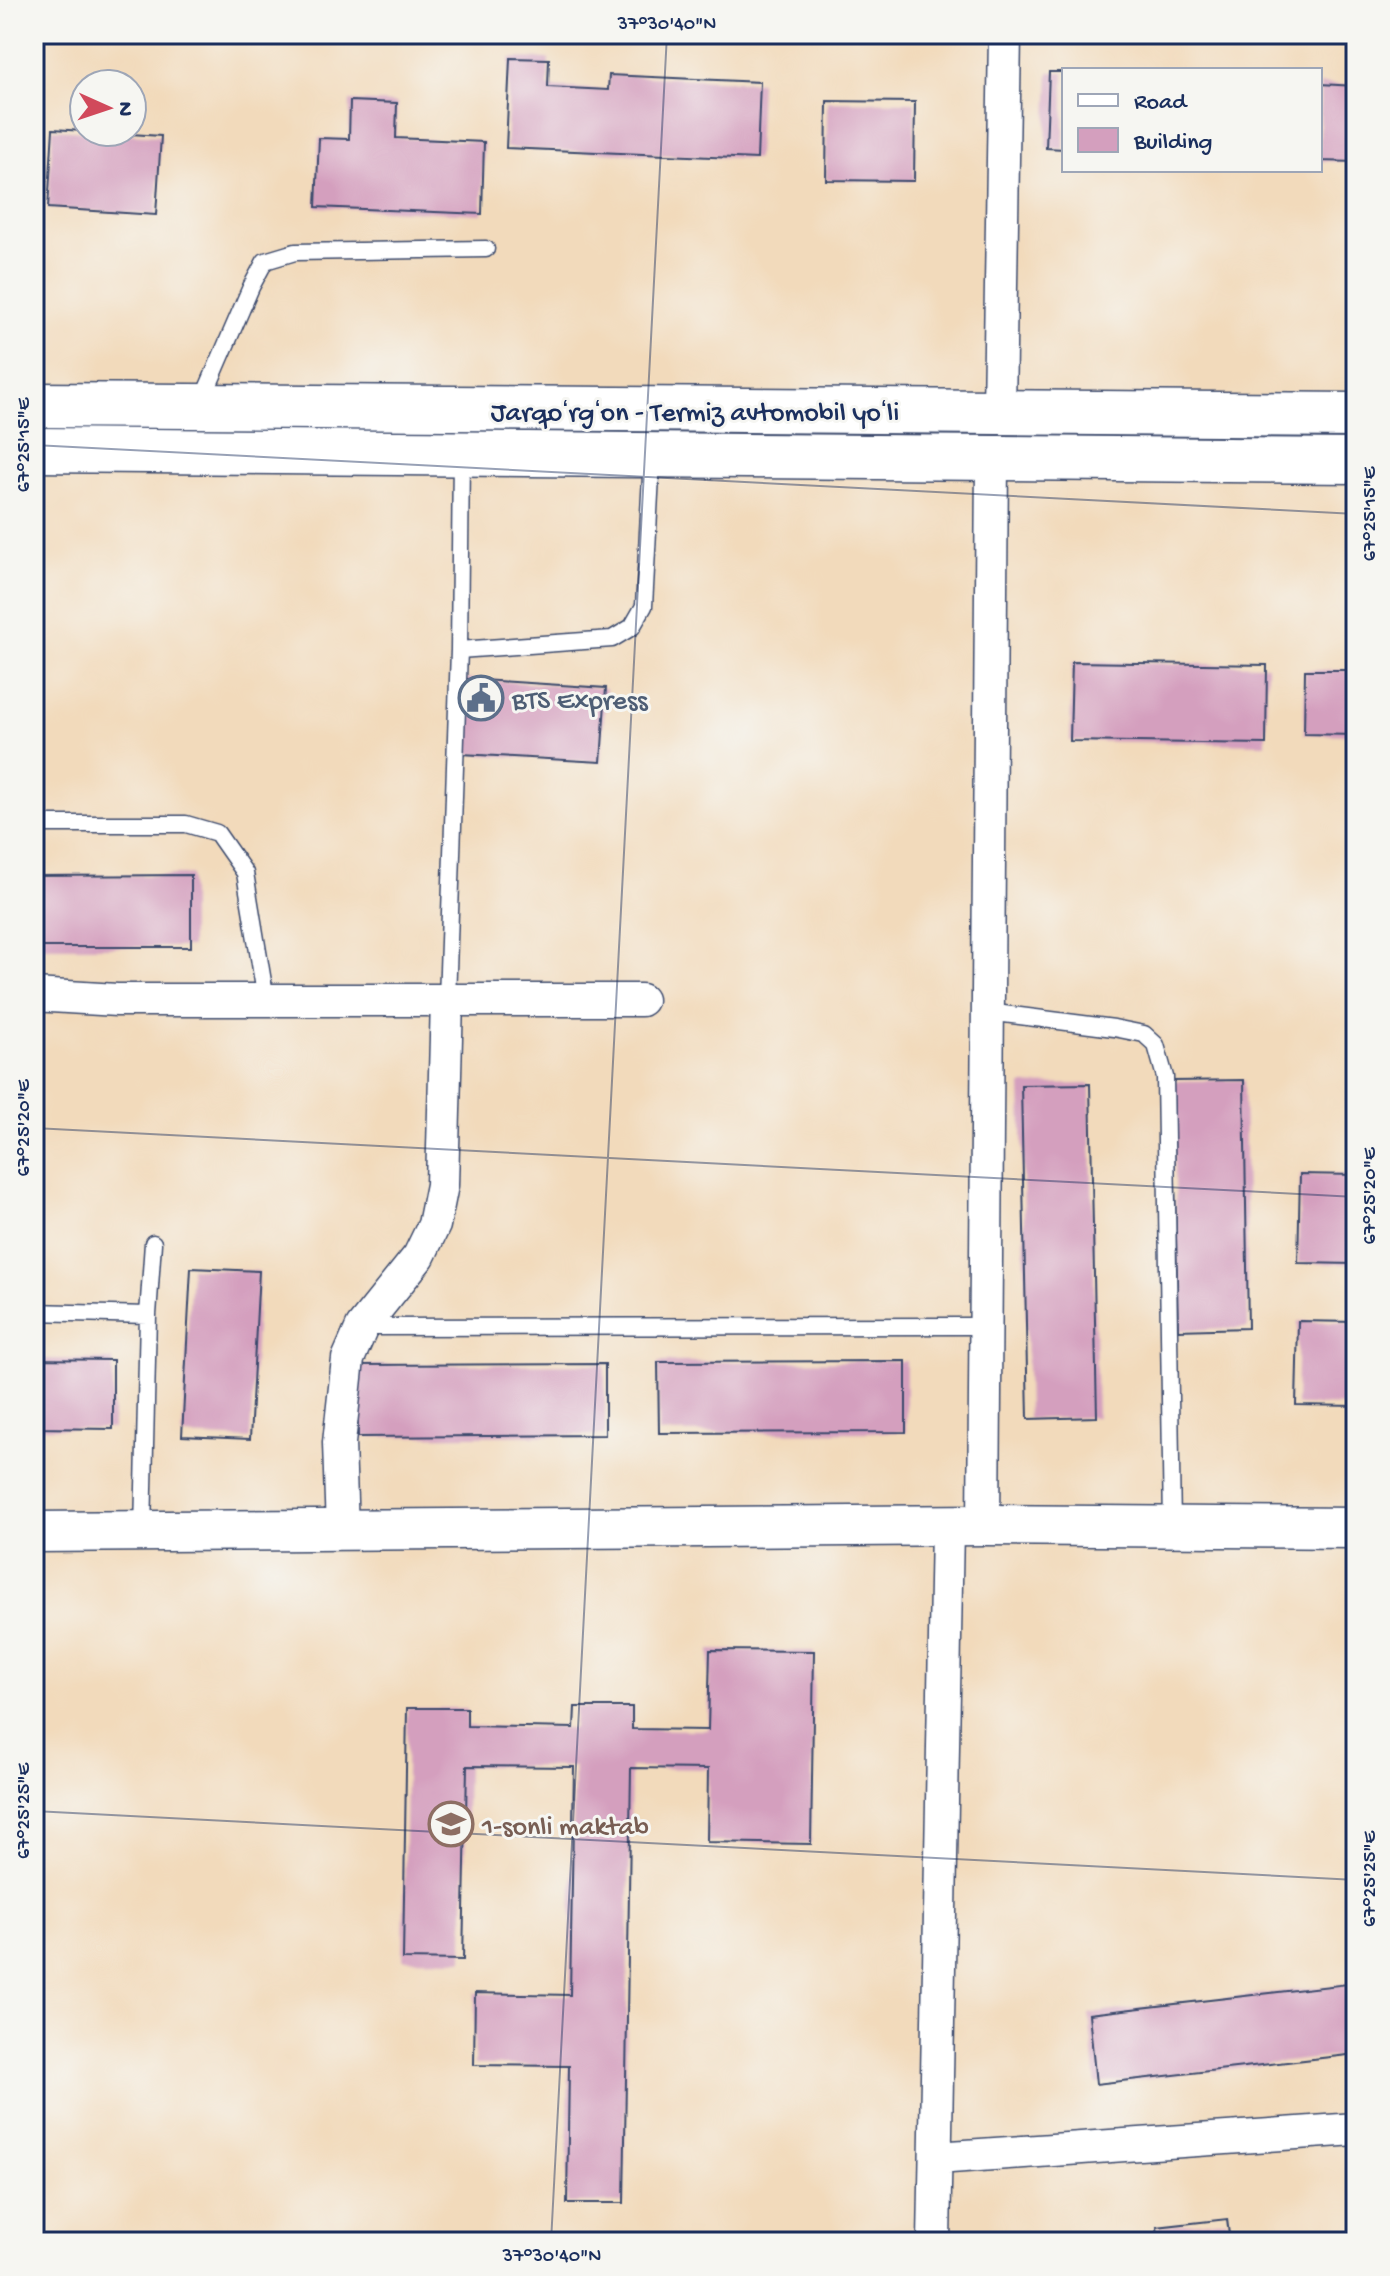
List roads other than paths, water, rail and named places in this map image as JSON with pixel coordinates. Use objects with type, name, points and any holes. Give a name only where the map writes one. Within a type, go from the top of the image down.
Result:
[{"type":"highway","name":"Jarqoʻrgʻon - Termiz avtomobil yoʻli","points":[[34,405],[1356,415]]},
{"type":"highway","name":"Jarqoʻrgʻon - Termiz avtomobil yoʻli","points":[[34,450],[1356,461]]},
{"type":"street","points":[[999,410],[1005,34]]},
{"type":"street","points":[[934,2242],[965,1526],[985,1326],[992,459]]},
{"type":"street","points":[[34,995],[117,1000],[641,1000]]},
{"type":"street","points":[[342,1530],[339,1443],[348,1359],[362,1327],[419,1256],[434,1225],[442,1185],[447,1000]]},
{"type":"street","points":[[34,1532],[965,1526],[1356,1528]]},
{"type":"street","points":[[936,2158],[1356,2129]]},
{"type":"lane","points":[[200,407],[265,261],[295,252],[486,249]]},
{"type":"lane","points":[[447,1000],[459,650],[461,454]]},
{"type":"lane","points":[[459,650],[612,639],[632,627],[644,606],[652,456]]},
{"type":"lane","points":[[34,824],[186,824],[217,833],[245,873],[266,1000]]},
{"type":"lane","points":[[988,1012],[1144,1034],[1156,1045],[1163,1060],[1172,1526]]},
{"type":"lane","points":[[143,1532],[148,1315],[153,1243]]},
{"type":"lane","points":[[34,1312],[148,1315]]},
{"type":"lane","points":[[362,1327],[985,1326]]},
{"type":"place","name":"BTS Express","points":[[481,698]]},
{"type":"place","name":"1-sonli maktab","points":[[451,1824]]}]
